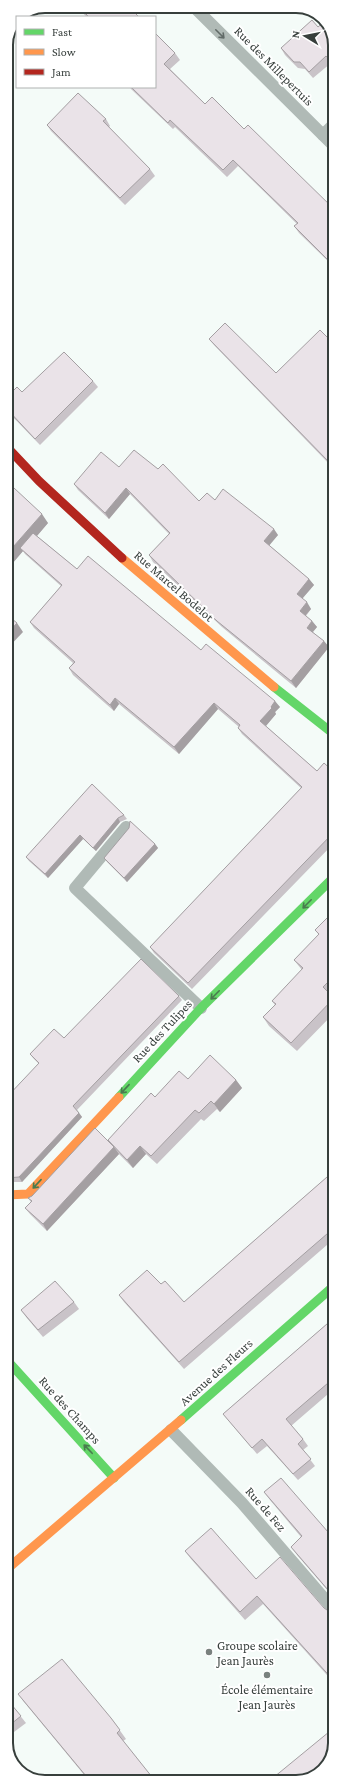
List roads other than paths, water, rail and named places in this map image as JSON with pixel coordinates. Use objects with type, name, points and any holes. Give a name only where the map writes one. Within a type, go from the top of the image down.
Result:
[{"type":"street","name":"Rue Marcel Bodelot","points":[[13,455],[51,492],[160,592],[328,729]]},
{"type":"street","name":"Rue des Tulipes","points":[[13,1195],[28,1194],[201,1008],[328,883]]},
{"type":"street","name":"Avenue des Fleurs","points":[[13,1564],[171,1430],[241,1366],[328,1291]]},
{"type":"street","name":"Rue des Champs","points":[[13,1367],[114,1478]]},
{"type":"lane","name":"Rue des Millepertuis","points":[[200,13],[328,139]]},
{"type":"lane","points":[[323,134],[328,129]]},
{"type":"lane","points":[[126,827],[75,888],[201,1008]]},
{"type":"lane","name":"Rue de Fez","points":[[171,1430],[242,1503],[328,1603]]},
{"type":"place","name":"Groupe scolaire Jean Jaurès","points":[[209,1652]]},
{"type":"place","name":"École élémentaire Jean Jaurès","points":[[267,1675]]}]
